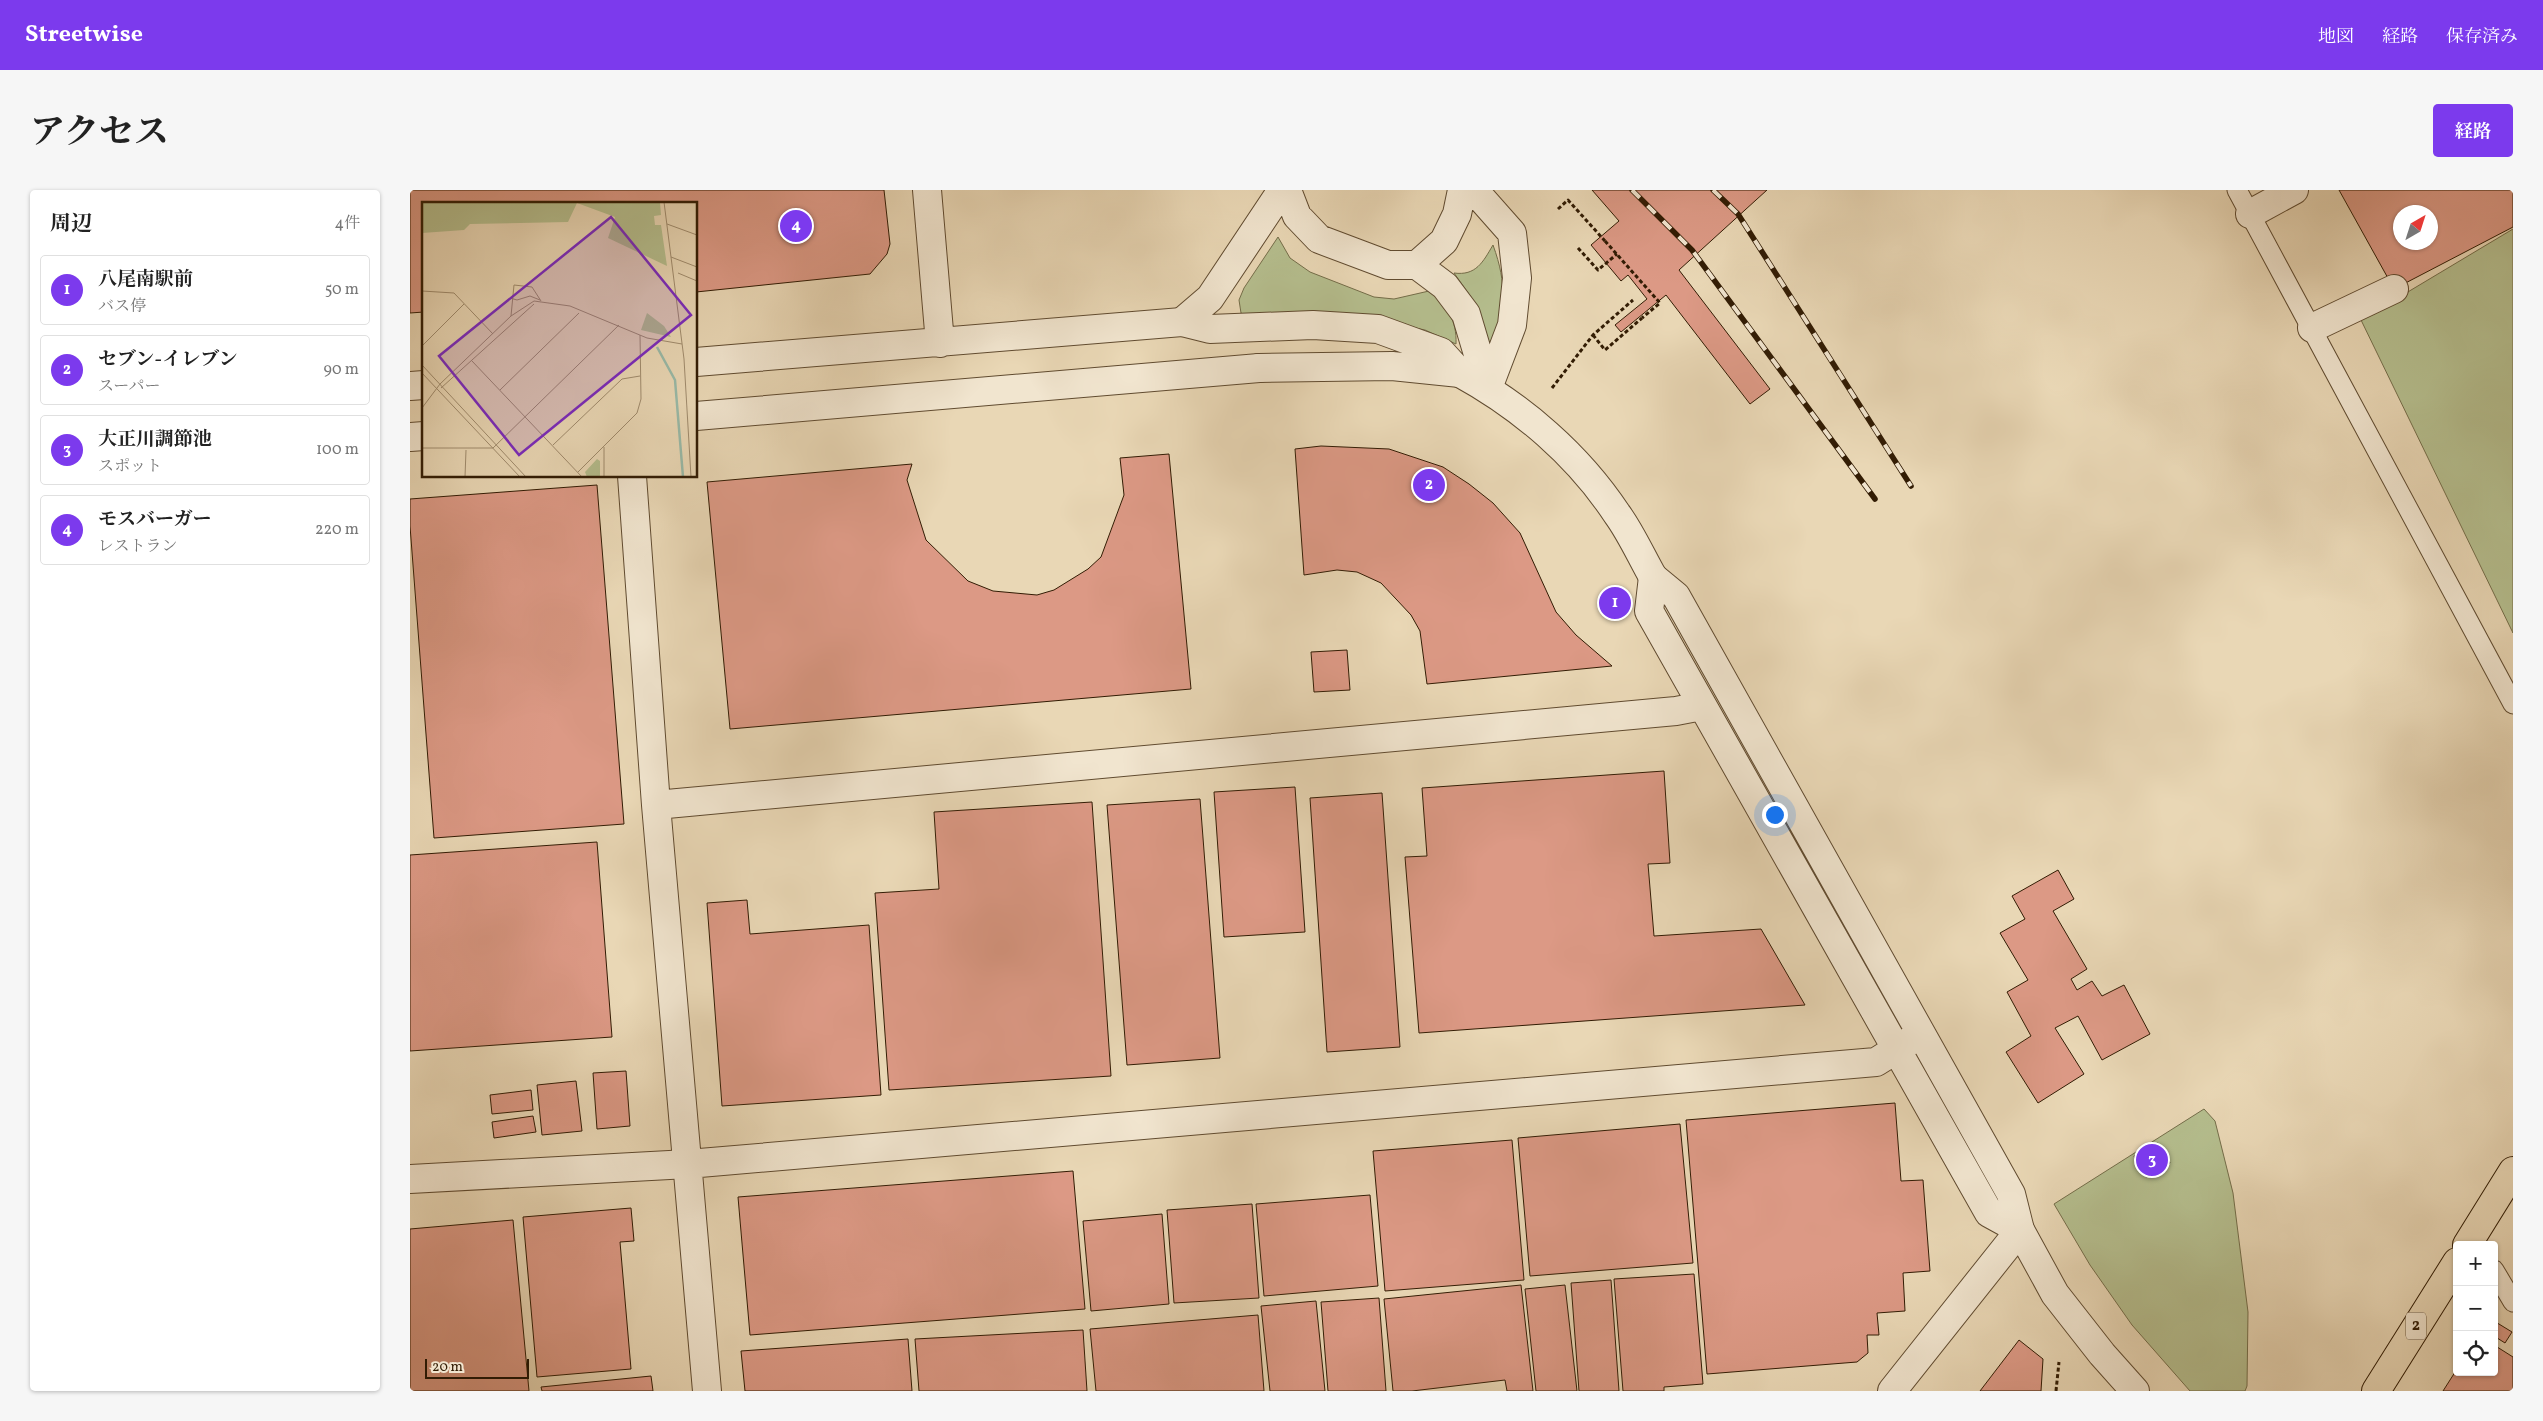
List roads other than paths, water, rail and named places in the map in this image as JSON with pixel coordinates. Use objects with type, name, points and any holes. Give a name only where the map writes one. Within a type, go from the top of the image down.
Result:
[{"type":"main road","points":[[2474,1241],[2513,1171]]},
{"type":"main road","name":"2","points":[[2376,1391],[2453,1268]]},
{"type":"street","points":[[927,190],[940,342]]},
{"type":"street","points":[[1182,322],[1210,298],[1282,190]]},
{"type":"street","points":[[1287,190],[1296,216],[1319,239],[1388,265],[1417,265],[1446,286],[1466,314],[1488,388]]},
{"type":"street","points":[[1417,265],[1444,241],[1457,214],[1462,190]]},
{"type":"street","points":[[1474,190],[1512,233],[1517,278],[1512,325],[1488,388]]},
{"type":"street","points":[[2250,214],[2294,190]]},
{"type":"street","points":[[2312,328],[2394,289]]},
{"type":"street","points":[[698,362],[1182,322],[1210,330],[1313,325],[1378,329],[1441,352],[1460,372],[1488,388],[1529,418],[1579,464],[1617,514],[1653,577],[1676,596],[2011,1194],[2020,1230],[2055,1294],[2102,1354],[2135,1391]]},
{"type":"street","points":[[698,416],[1259,368],[1392,366],[1460,372]]},
{"type":"street","points":[[632,478],[656,804],[707,1391]]},
{"type":"street","points":[[1653,577],[1649,611],[1702,706],[1989,1213],[2020,1230]]},
{"type":"street","points":[[656,804],[1676,711],[1702,706]]},
{"type":"street","points":[[410,1179],[688,1164],[1876,1062],[1921,1034]]},
{"type":"street","points":[[1892,1391],[2020,1230]]},
{"type":"lane","points":[[2237,190],[2513,704]]},
{"type":"lane","points":[[2498,1277],[2513,1302]]},
{"type":"railway","points":[[1632,190],[1692,250],[1875,499]]},
{"type":"railway","points":[[1713,190],[1738,214],[1911,486]]},
{"type":"place","name":"モスバーガー","points":[[796,226]]},
{"type":"place","name":"セブン-イレブン","points":[[1429,485]]},
{"type":"place","name":"八尾南駅前","points":[[1615,603]]},
{"type":"place","name":"大正川調節池","points":[[2152,1160]]}]
